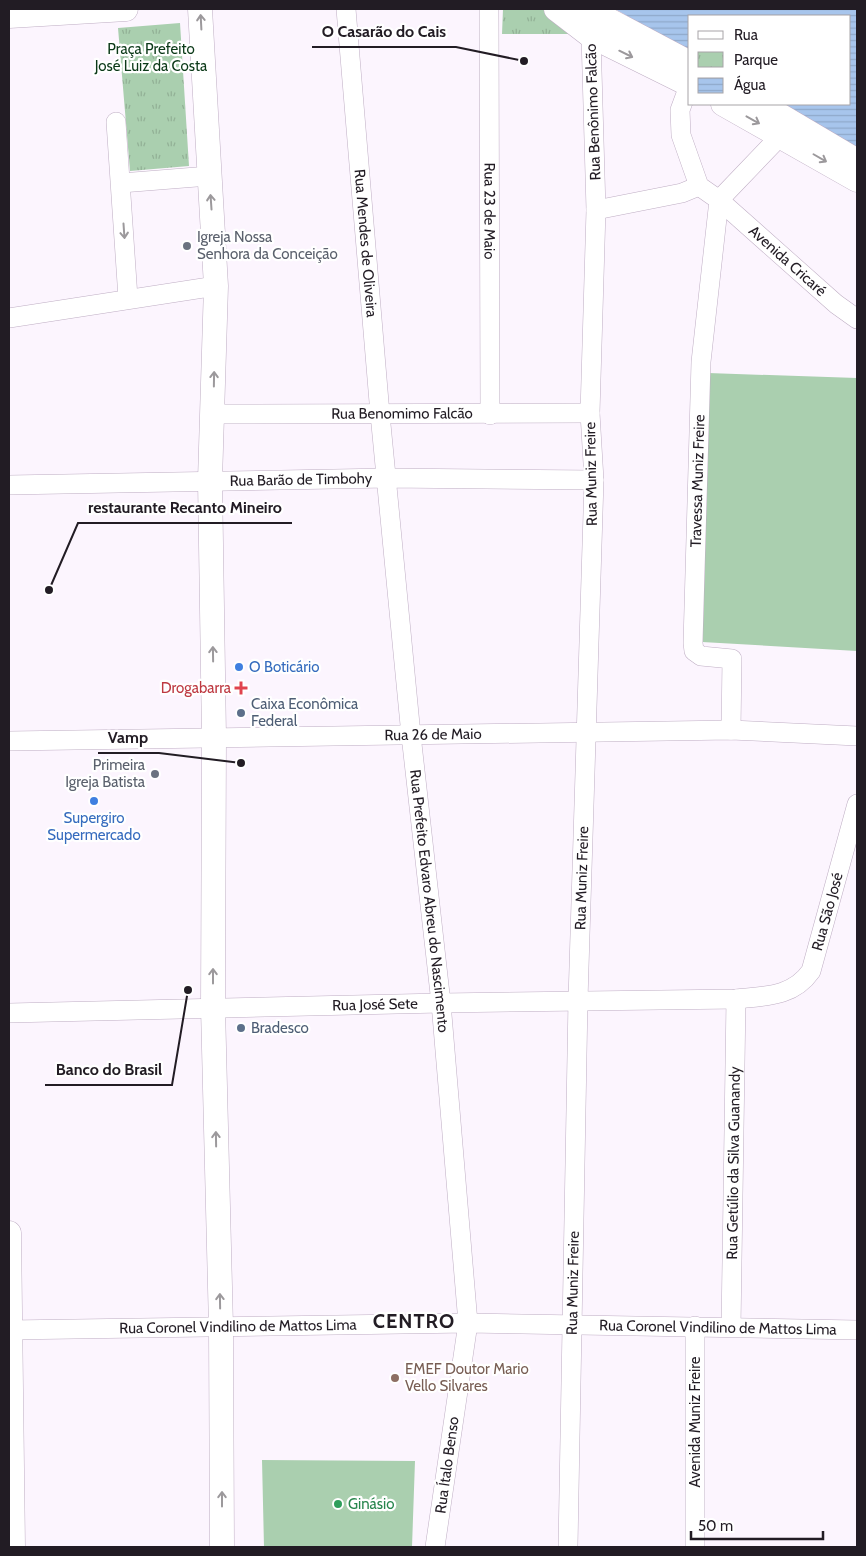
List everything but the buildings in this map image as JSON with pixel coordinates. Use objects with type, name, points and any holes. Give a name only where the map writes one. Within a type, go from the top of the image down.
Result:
[{"type":"street","points":[[9,16],[126,9]]},
{"type":"street","points":[[200,9],[216,286],[214,414],[210,480],[214,737],[213,1008],[221,1327],[222,1547]]},
{"type":"street","name":"Rua Mendes de Oliveira","points":[[346,9],[387,478]]},
{"type":"street","name":"Rua 23 de Maio","points":[[489,9],[490,414]]},
{"type":"street","points":[[556,9],[593,21],[688,78]]},
{"type":"street","name":"Rua Benônimo Falcão","points":[[593,21],[596,210]]},
{"type":"street","points":[[596,210],[682,193],[699,186],[681,135],[680,110],[688,85]]},
{"type":"street","points":[[726,105],[788,129],[857,162]]},
{"type":"street","points":[[762,105],[788,129],[857,180]]},
{"type":"street","points":[[116,122],[128,298]]},
{"type":"street","points":[[720,200],[788,129]]},
{"type":"street","points":[[121,182],[209,176]]},
{"type":"street","name":"Avenida Cricaré","points":[[699,186],[720,200],[836,304],[857,319]]},
{"type":"street","name":"Travessa Muniz Freire","points":[[720,200],[701,362],[693,643],[694,651],[701,656],[732,659],[731,730]]},
{"type":"street","name":"Rua Muniz Freire","points":[[568,1547],[578,1000],[588,733],[594,480],[590,413],[596,210]]},
{"type":"street","points":[[9,318],[128,298],[216,286]]},
{"type":"street","name":"Rua Benomimo Falcão","points":[[214,414],[590,413]]},
{"type":"street","name":"Rua Barão de Timbohy","points":[[9,485],[387,478],[594,480]]},
{"type":"street","name":"Rua Prefeito Edvaro Abreu do Nascimento","points":[[387,478],[411,735],[441,1003],[468,1323]]},
{"type":"street","name":"Rua 26 de Maio","points":[[9,741],[731,730],[857,736]]},
{"type":"street","name":"Rua São José","points":[[770,996],[803,983],[811,971],[857,804]]},
{"type":"street","name":"Rua José Sete","points":[[9,1013],[578,1000],[736,999],[770,996]]},
{"type":"street","name":"Rua Getúlio da Silva Guanandy","points":[[731,1327],[736,999]]},
{"type":"street","points":[[9,1233],[13,1547]]},
{"type":"street","name":"Rua Coronel Vindilino de Mattos Lima","points":[[10,1330],[468,1323],[857,1330]]},
{"type":"street","name":"Rua Ítalo Benso","points":[[435,1547],[468,1323]]},
{"type":"street","name":"Avenida Muniz Freire","points":[[695,1326],[696,1547]]},
{"type":"green space","points":[[503,9],[545,9],[585,34],[502,34]]},
{"type":"green space","name":"Praça Prefeito José Luiz da Costa","points":[[180,23],[189,166],[130,171],[118,28]]},
{"type":"green space","points":[[708,373],[857,378],[857,651],[702,642]]},
{"type":"green space","name":"Ginásio","points":[[262,1460],[415,1461],[412,1547],[264,1547]]},
{"type":"water","points":[[615,9],[857,9],[857,148],[783,105],[851,105],[851,15],[688,15],[688,51]]},
{"type":"place","name":"O Casarão do Cais","points":[[524,61]]},
{"type":"place","name":"Igreja Nossa Senhora da Conceição","points":[[187,246]]},
{"type":"place","name":"restaurante Recanto Mineiro","points":[[49,590]]},
{"type":"place","name":"O Boticário","points":[[239,667]]},
{"type":"place","name":"Drogabarra","points":[[241,688]]},
{"type":"place","name":"Caixa Econômica Federal","points":[[241,713]]},
{"type":"place","name":"Vamp","points":[[241,763]]},
{"type":"place","name":"Primeira Igreja Batista","points":[[155,774]]},
{"type":"place","name":"Supergiro Supermercado","points":[[94,801]]},
{"type":"place","name":"Banco do Brasil","points":[[188,990]]},
{"type":"place","name":"Bradesco","points":[[241,1028]]},
{"type":"place","name":"EMEF Doutor Mario Vello Silvares","points":[[395,1378]]},
{"type":"place","name":"Ginásio","points":[[338,1504]]},
{"type":"district","name":"CENTRO","points":[[414,1321]]}]
